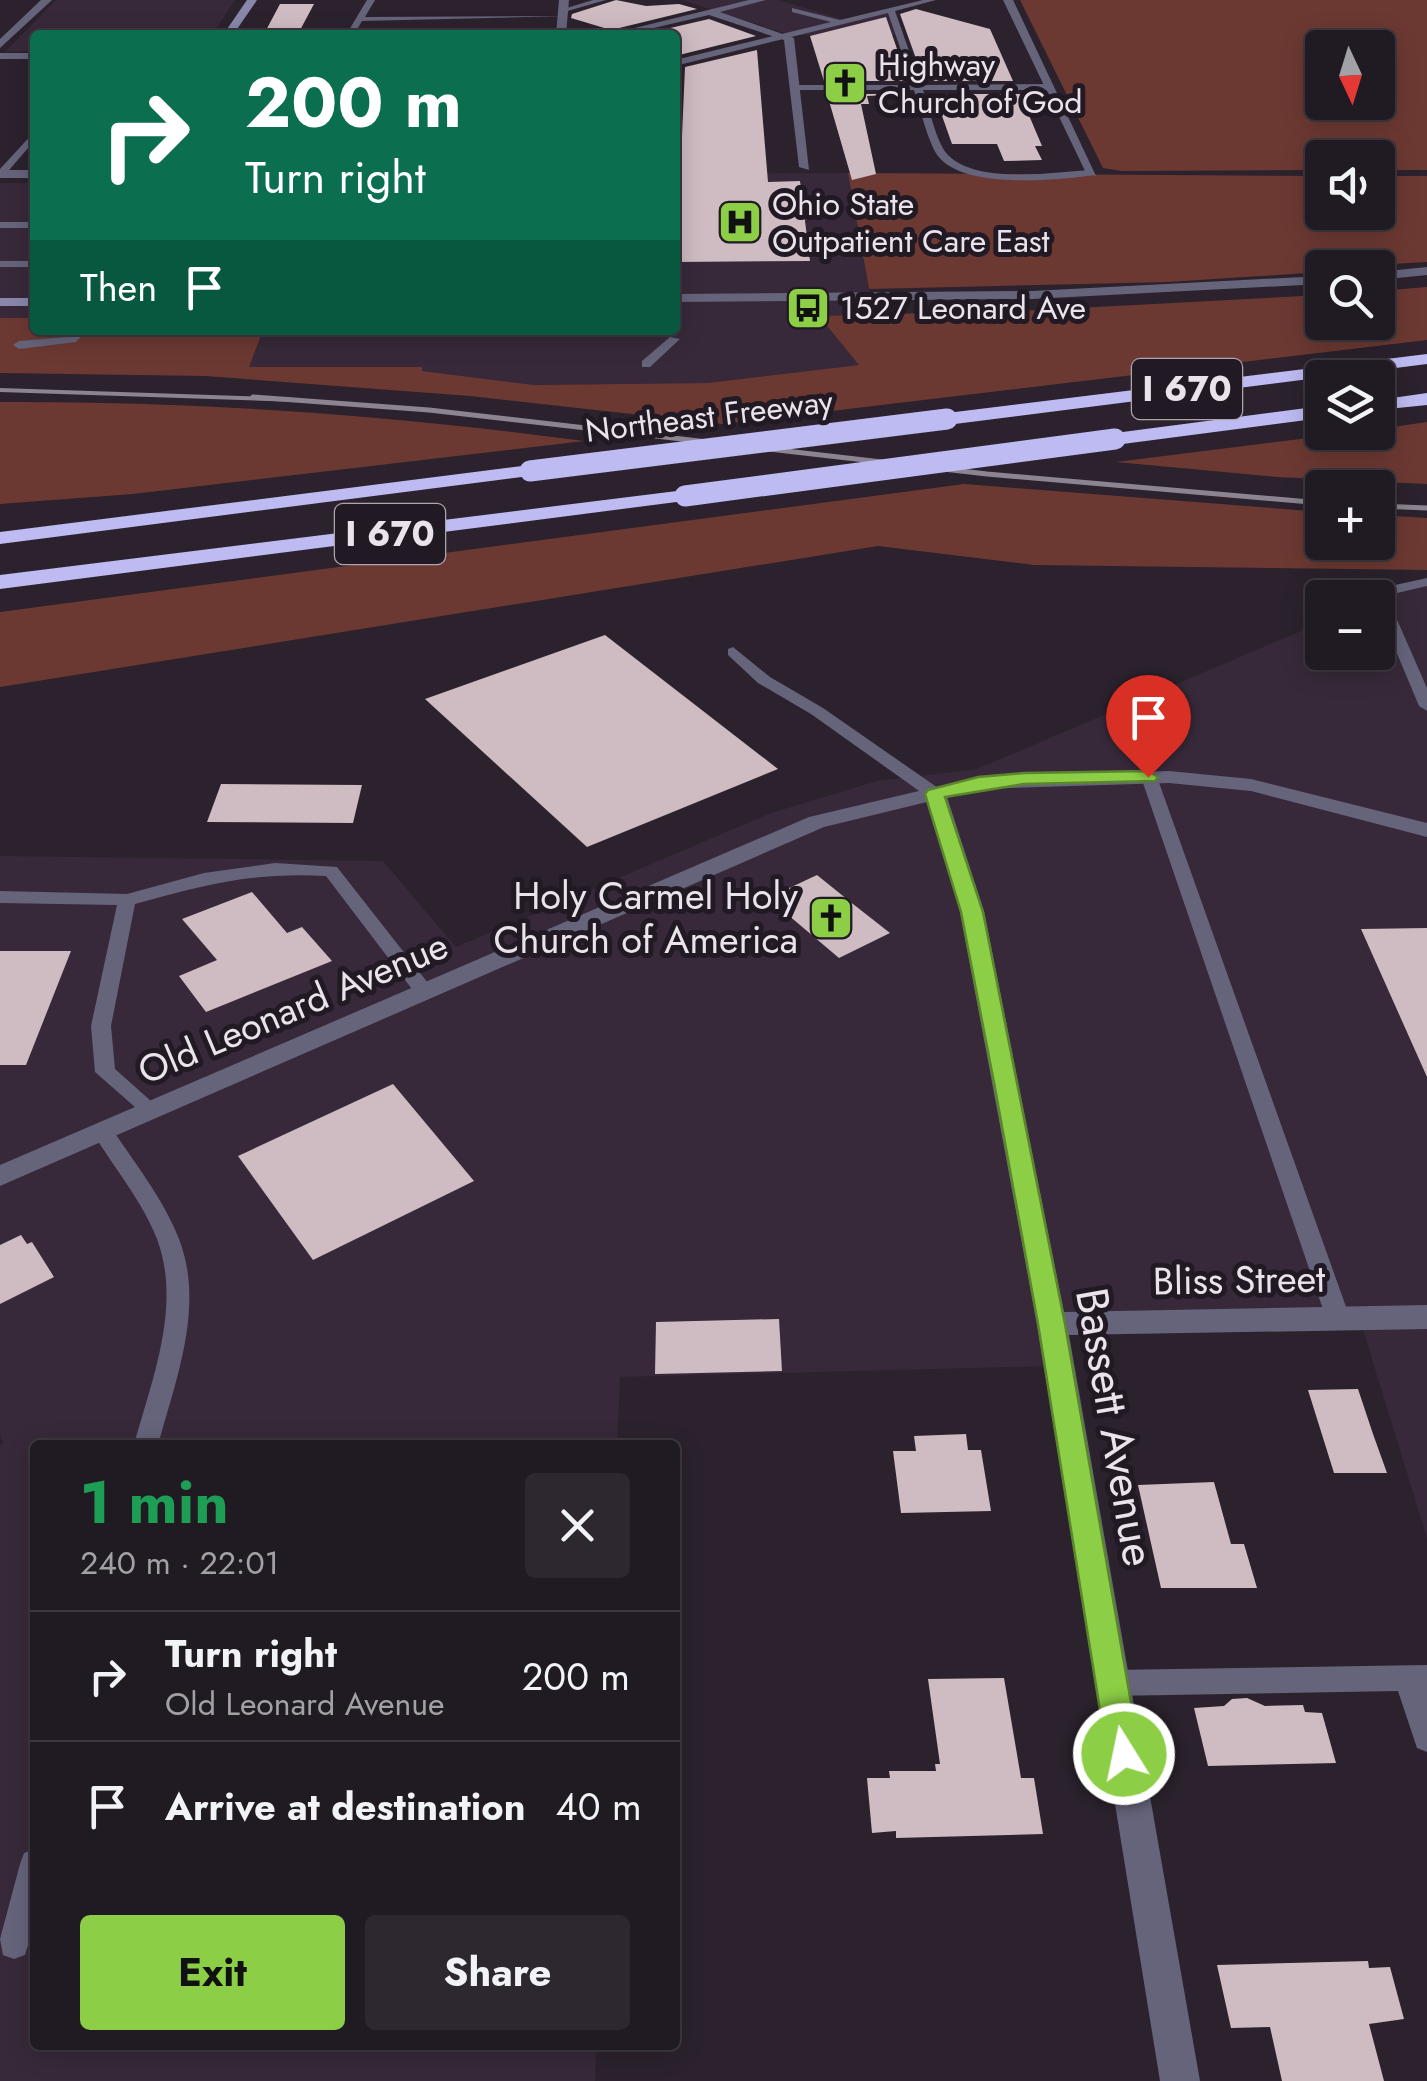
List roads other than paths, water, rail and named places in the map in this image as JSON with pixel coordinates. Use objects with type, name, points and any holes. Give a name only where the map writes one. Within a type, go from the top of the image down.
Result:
[{"type":"highway","name":"Northeast Freeway","points":[[0,538],[1427,359]]},
{"type":"highway","points":[[1395,403],[1427,398]]},
{"type":"highway","name":"Northeast Freeway","points":[[0,582],[1305,414]]},
{"type":"highway","points":[[0,518],[530,471]]},
{"type":"highway","points":[[0,594],[96,571]]},
{"type":"main road","points":[[231,30],[252,0]]},
{"type":"main road","points":[[0,302],[30,302]]},
{"type":"street","points":[[0,45],[47,0]]},
{"type":"street","points":[[633,30],[761,0]]},
{"type":"street","points":[[1008,0],[1092,174]]},
{"type":"street","points":[[710,12],[790,38],[804,168]]},
{"type":"street","points":[[0,56],[30,56]]},
{"type":"street","points":[[0,174],[30,174]]},
{"type":"street","points":[[1395,275],[1427,272]]},
{"type":"street","points":[[680,298],[1032,295],[1305,281]]},
{"type":"street","name":"Old Leonard Avenue","points":[[0,1176],[818,822],[978,783],[1024,778],[1148,777],[1251,785],[1427,830]]},
{"type":"street","name":"Bassett Avenue","points":[[934,794],[972,912],[1052,1324],[1180,2081]]},
{"type":"street","name":"Bliss Street","points":[[1052,1324],[1427,1317]]},
{"type":"lane","points":[[352,30],[371,0]]},
{"type":"lane","points":[[358,19],[450,18],[564,9],[602,0]]},
{"type":"lane","points":[[680,62],[932,0]]},
{"type":"lane","points":[[795,10],[840,22]]},
{"type":"lane","points":[[891,10],[940,154],[952,165],[993,174],[1092,174]]},
{"type":"lane","points":[[447,30],[450,18]]},
{"type":"lane","points":[[0,26],[20,25]]},
{"type":"lane","points":[[796,88],[1050,87]]},
{"type":"lane","points":[[0,174],[30,140]]},
{"type":"lane","points":[[0,225],[30,225]]},
{"type":"lane","points":[[0,264],[30,264]]},
{"type":"lane","points":[[19,345],[72,340],[76,335]]},
{"type":"lane","points":[[646,364],[674,339]]},
{"type":"lane","points":[[1427,582],[1390,590],[1384,606],[1427,706]]},
{"type":"lane","points":[[733,652],[764,680],[817,710],[934,794]]},
{"type":"lane","points":[[1148,777],[1338,1318]]},
{"type":"lane","points":[[0,897],[126,900],[204,879],[258,871],[331,871],[425,992]]},
{"type":"lane","points":[[126,900],[101,1026],[105,1072],[152,1110]]},
{"type":"lane","points":[[103,1131],[168,1240],[179,1294],[169,1358],[147,1440]]},
{"type":"lane","points":[[1112,1682],[1418,1678],[1427,1738]]},
{"type":"lane","points":[[14,1944],[30,1883]]},
{"type":"railway","points":[[0,390],[291,400]]},
{"type":"railway","points":[[253,397],[291,400]]},
{"type":"railway","points":[[291,400],[297,400]]},
{"type":"railway","points":[[291,400],[429,410],[987,474],[1305,502]]},
{"type":"railway","points":[[1395,507],[1427,508]]},
{"type":"place","name":"Highway Church of God","points":[[845,83]]},
{"type":"place","name":"Ohio State Outpatient Care East","points":[[740,222]]},
{"type":"place","name":"1527 Leonard Ave","points":[[808,308]]},
{"type":"place","name":"Holy Carmel Holy Church of America","points":[[831,918]]}]
